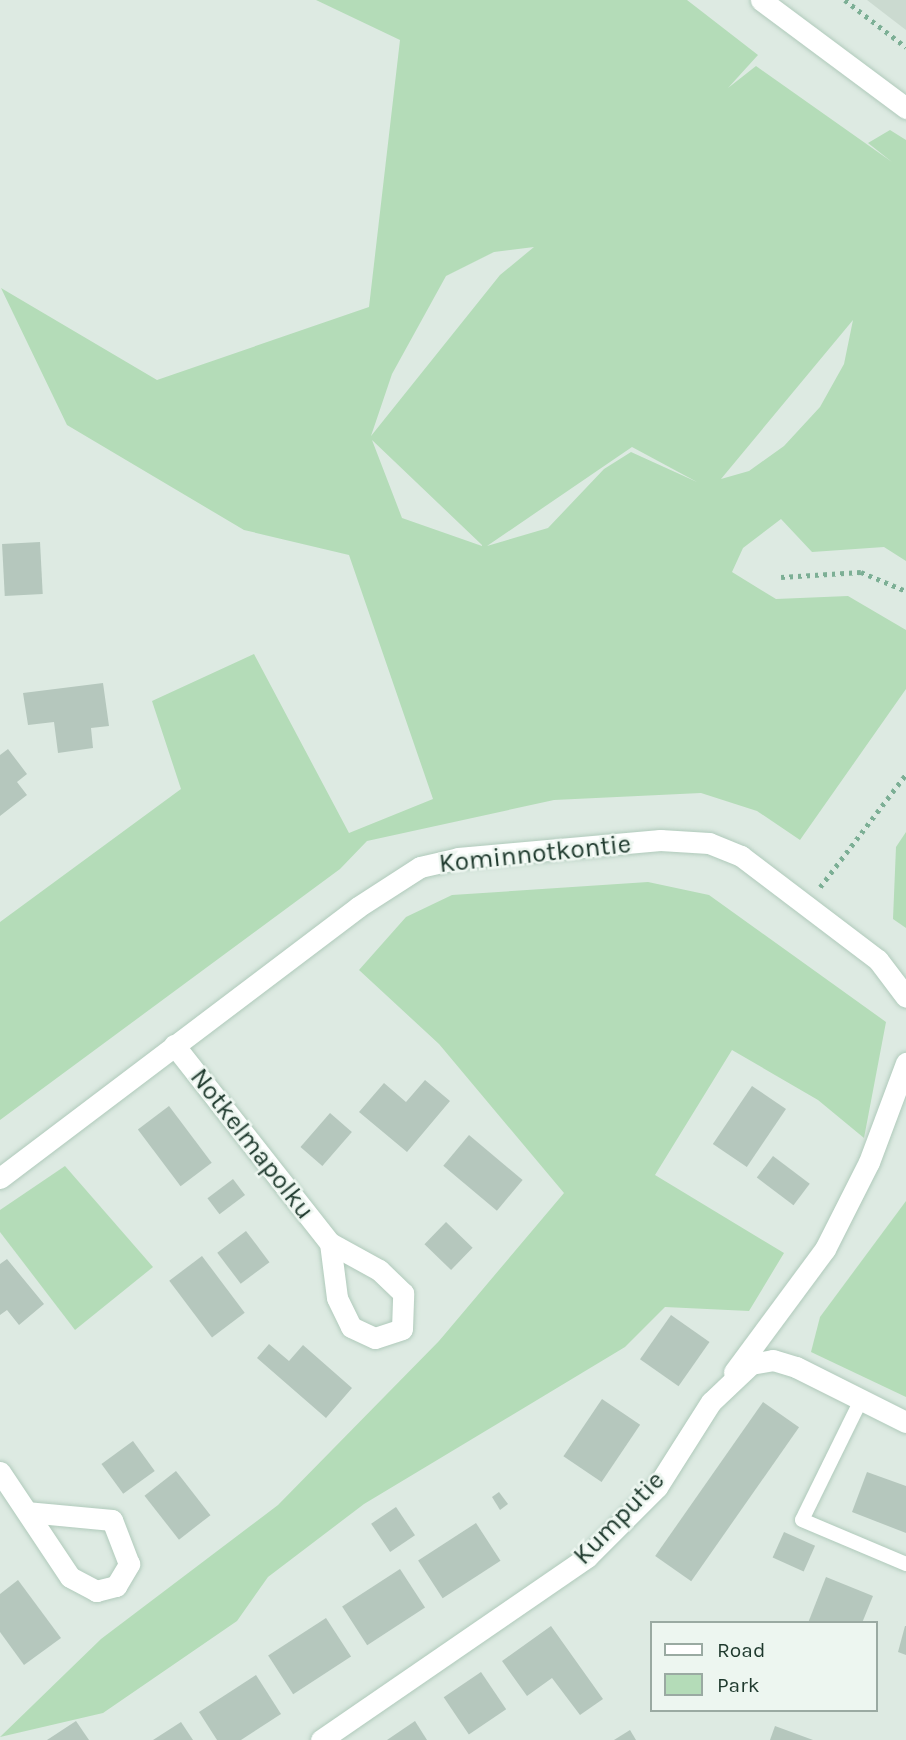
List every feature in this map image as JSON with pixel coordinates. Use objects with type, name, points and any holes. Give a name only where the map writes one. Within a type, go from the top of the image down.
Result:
[{"type":"street","points":[[761,0],[906,108]]},
{"type":"street","name":"Kominnotkontie","points":[[0,1178],[358,907],[420,867],[458,858],[660,841],[709,843],[741,856],[805,908],[878,960],[906,997]]},
{"type":"street","name":"Notkelmapolku","points":[[174,1045],[330,1243],[379,1270],[403,1293],[402,1329],[374,1338],[351,1327],[337,1298],[330,1243]]},
{"type":"street","points":[[731,1377],[825,1249],[869,1162],[906,1063]]},
{"type":"street","points":[[731,1377],[772,1360],[906,1422]]},
{"type":"street","name":"Kumputie","points":[[321,1740],[587,1557],[657,1487],[731,1377]]},
{"type":"street","points":[[0,1472],[71,1577],[96,1591],[116,1586],[129,1564],[112,1520],[28,1512]]},
{"type":"lane","points":[[860,1402],[802,1520],[906,1564]]},
{"type":"path","points":[[845,0],[906,47]]},
{"type":"path","points":[[781,577],[861,572],[906,591]]},
{"type":"path","points":[[805,908],[906,774]]},
{"type":"shaded area","points":[[867,0],[906,0],[906,30],[889,17]]},
{"type":"green space","points":[[316,0],[687,0],[758,55],[728,88],[756,66],[892,162],[868,143],[890,130],[906,140],[906,561],[884,547],[812,552],[781,519],[743,548],[732,572],[776,599],[848,596],[906,630],[906,689],[800,840],[757,811],[701,793],[554,800],[367,841],[340,869],[0,1120],[0,922],[181,789],[152,701],[254,654],[349,833],[433,799],[349,555],[244,530],[67,425],[1,288],[157,380],[369,307],[400,40]],"holes":[[[534,247],[500,275],[371,436],[392,374],[446,276],[494,252]],[[853,320],[844,364],[820,407],[784,446],[749,471],[721,479]],[[372,440],[482,546],[402,518]],[[632,447],[697,482],[631,452],[604,469],[548,528],[487,546]]]},
{"type":"green space","points":[[906,832],[906,928],[893,919],[896,847]]},
{"type":"green space","points":[[648,882],[709,895],[886,1022],[864,1138],[818,1100],[732,1050],[655,1175],[784,1253],[749,1311],[665,1307],[625,1347],[364,1504],[268,1577],[237,1621],[103,1713],[0,1737],[101,1639],[278,1505],[439,1341],[564,1193],[439,1044],[359,970],[406,917],[452,895]]},
{"type":"green space","points":[[65,1166],[153,1267],[75,1330],[0,1232],[0,1210]]},
{"type":"green space","points":[[906,1201],[906,1397],[811,1352],[820,1317]]},
{"type":"building","points":[[40,542],[43,594],[5,596],[2,544]]},
{"type":"building","points":[[103,683],[109,726],[91,728],[93,748],[58,753],[54,722],[28,725],[23,693]]},
{"type":"building","points":[[8,749],[27,774],[17,782],[27,795],[0,816],[0,755]]},
{"type":"building","points":[[425,1080],[450,1101],[407,1152],[359,1112],[384,1083],[406,1102]]},
{"type":"building","points":[[752,1086],[786,1109],[747,1167],[713,1144]]},
{"type":"building","points":[[169,1106],[212,1163],[181,1186],[138,1129]]},
{"type":"building","points":[[330,1113],[352,1132],[322,1166],[300,1147]]},
{"type":"building","points":[[469,1135],[523,1180],[497,1211],[443,1166]]},
{"type":"building","points":[[773,1156],[810,1184],[793,1205],[757,1178]]},
{"type":"building","points":[[233,1179],[245,1195],[219,1214],[207,1198]]},
{"type":"building","points":[[446,1222],[473,1248],[451,1270],[424,1244]]},
{"type":"building","points":[[246,1231],[269,1262],[241,1284],[217,1253]]},
{"type":"building","points":[[202,1256],[245,1313],[212,1337],[169,1281]]},
{"type":"building","points":[[7,1259],[44,1304],[19,1325],[7,1310],[0,1315],[0,1264]]},
{"type":"building","points":[[671,1315],[710,1342],[679,1386],[640,1359]]},
{"type":"building","points":[[269,1344],[289,1361],[303,1345],[352,1388],[326,1418],[257,1358]]},
{"type":"building","points":[[602,1399],[640,1425],[602,1482],[563,1456]]},
{"type":"building","points":[[763,1402],[799,1427],[691,1581],[655,1556]]},
{"type":"building","points":[[133,1441],[155,1471],[123,1494],[101,1464]]},
{"type":"building","points":[[176,1471],[210,1515],[179,1540],[144,1496]]},
{"type":"building","points":[[867,1472],[906,1486],[906,1533],[852,1512]]},
{"type":"building","points":[[499,1492],[508,1504],[500,1510],[492,1497]]},
{"type":"building","points":[[396,1507],[415,1535],[390,1552],[371,1524]]},
{"type":"building","points":[[476,1523],[501,1561],[443,1598],[418,1561]]},
{"type":"building","points":[[784,1532],[815,1546],[804,1571],[773,1558]]},
{"type":"building","points":[[400,1569],[425,1608],[367,1645],[342,1607]]},
{"type":"building","points":[[826,1577],[873,1596],[863,1621],[809,1621]]},
{"type":"building","points":[[18,1580],[61,1638],[24,1665],[0,1632],[0,1594]]},
{"type":"building","points":[[326,1618],[351,1657],[293,1694],[268,1656]]},
{"type":"building","points":[[551,1626],[603,1699],[580,1715],[552,1678],[527,1696],[502,1661]]},
{"type":"building","points":[[906,1626],[906,1655],[898,1652]]},
{"type":"building","points":[[481,1672],[506,1709],[469,1734],[444,1697]]},
{"type":"building","points":[[256,1675],[281,1714],[241,1740],[217,1740],[199,1712]]},
{"type":"building","points":[[76,1721],[89,1740],[47,1740]]},
{"type":"building","points":[[415,1721],[427,1740],[387,1740]]},
{"type":"building","points":[[181,1722],[193,1740],[153,1740]]},
{"type":"building","points":[[775,1726],[813,1740],[770,1740]]},
{"type":"building","points":[[630,1730],[636,1740],[614,1740]]}]
